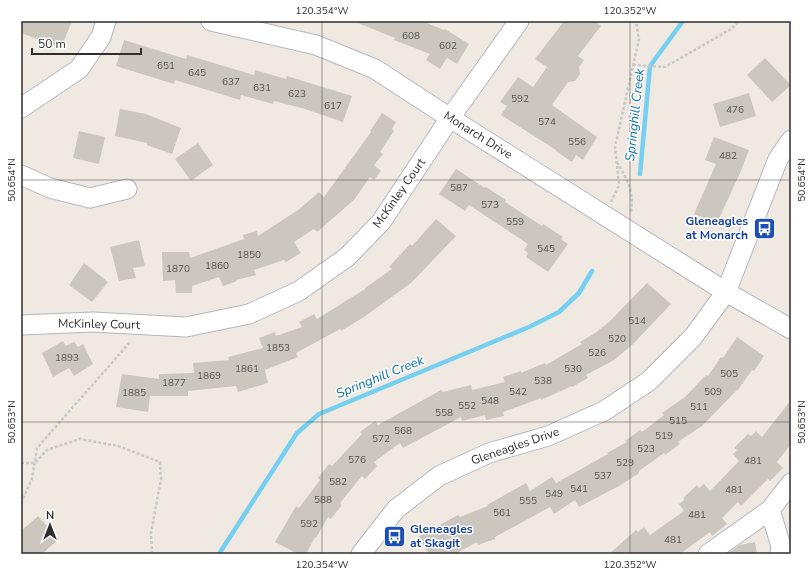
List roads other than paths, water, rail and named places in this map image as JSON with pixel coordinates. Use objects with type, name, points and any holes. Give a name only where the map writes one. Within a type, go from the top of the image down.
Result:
[{"type":"street","points":[[21,108],[79,69],[101,37],[106,21]]},
{"type":"street","name":"Monarch Drive","points":[[211,21],[316,45],[375,69],[726,292],[791,329]]},
{"type":"street","name":"McKinley Court","points":[[21,325],[93,322],[186,328],[249,314],[299,291],[347,257],[381,222],[450,118],[519,21]]},
{"type":"street","name":"Gleneagles Drive","points":[[361,554],[396,509],[439,476],[489,453],[548,436],[604,411],[649,381],[693,337],[726,292],[778,159],[791,140]]},
{"type":"street","points":[[21,175],[50,188],[90,198],[128,189]]},
{"type":"street","points":[[708,554],[770,510],[791,483]]},
{"type":"street","points":[[770,510],[781,546],[780,554]]},
{"type":"waterway","name":"Springhill Creek","points":[[640,174],[650,66],[683,21]]},
{"type":"waterway","name":"Springhill Creek","points":[[219,554],[297,433],[319,414],[529,327],[559,312],[579,293],[592,271]]},
{"type":"place","name":"Gleneagles at Monarch","points":[[764,228]]},
{"type":"place","name":"Gleneagles at Skagit","points":[[394,536]]}]
